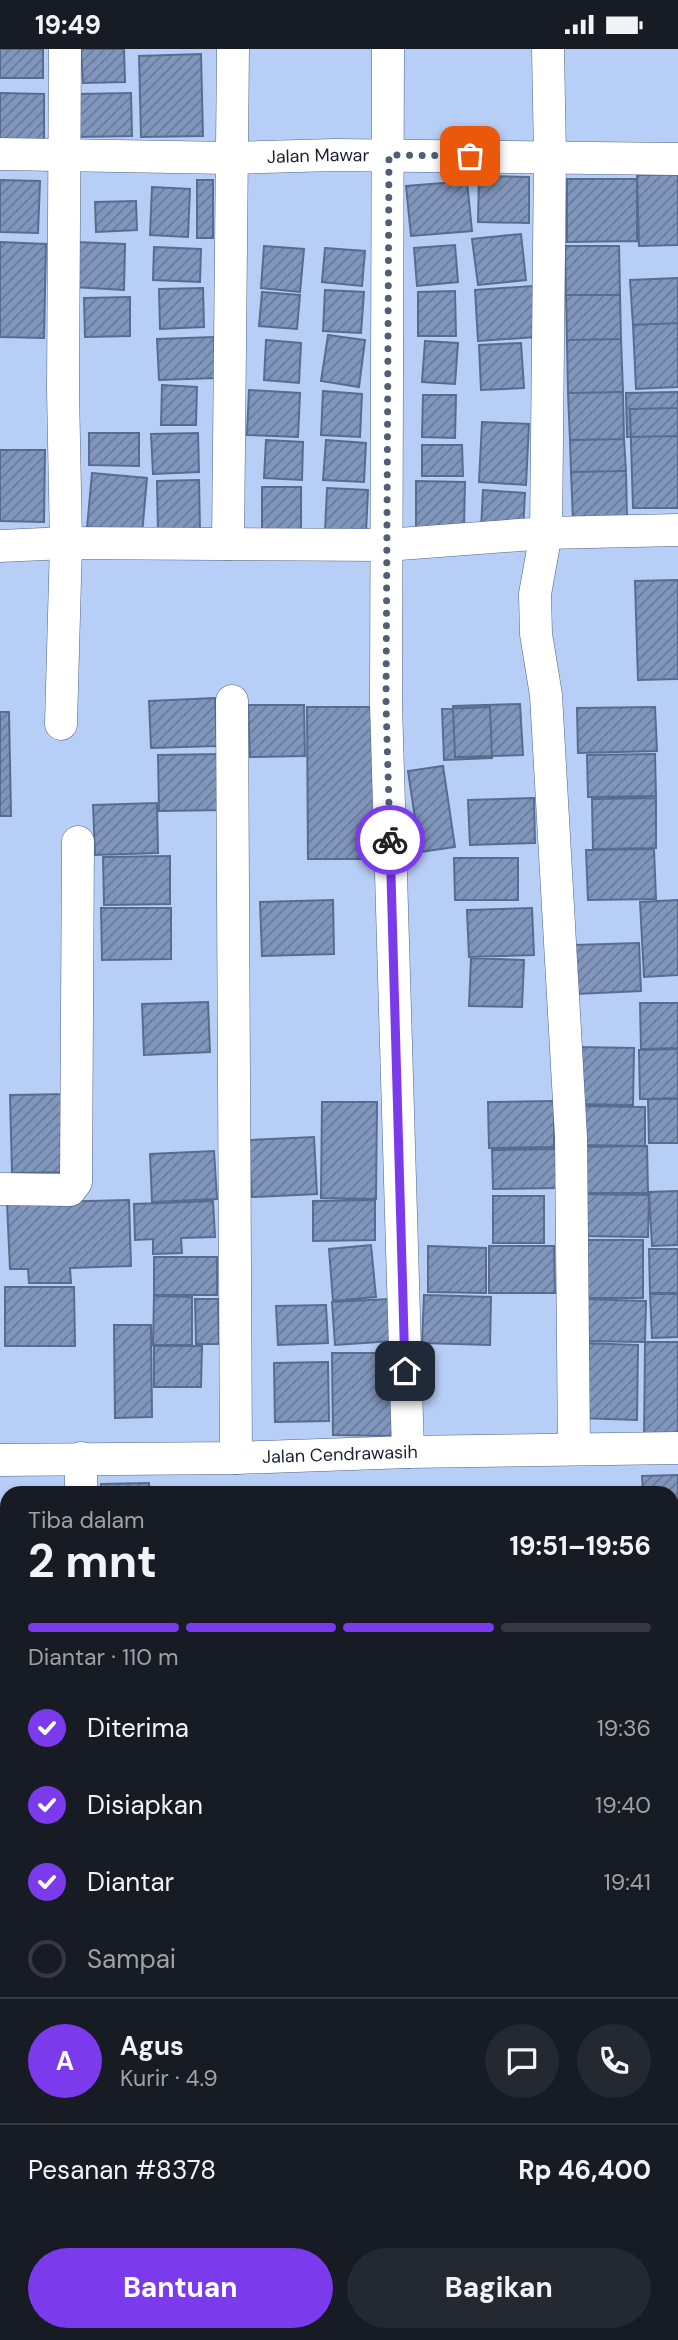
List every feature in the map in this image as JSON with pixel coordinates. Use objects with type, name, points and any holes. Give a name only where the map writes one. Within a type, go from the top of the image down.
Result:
[{"type":"street","points":[[61,724],[66,543],[63,390],[65,49]]},
{"type":"street","points":[[228,544],[233,49]]},
{"type":"street","points":[[388,49],[386,704],[408,1452]]},
{"type":"street","points":[[548,49],[550,156],[545,533],[535,594],[536,634],[546,695],[571,1137],[574,1448]]},
{"type":"street","name":"Jalan Mawar","points":[[0,154],[230,158],[389,155],[678,159]]},
{"type":"street","points":[[0,546],[66,543],[386,545],[545,533],[678,530]]},
{"type":"street","points":[[232,701],[236,1458]]},
{"type":"street","points":[[0,1189],[70,1189],[76,1182],[78,842]]},
{"type":"street","name":"Jalan Cendrawasih","points":[[0,1460],[236,1458],[574,1448],[678,1448]]},
{"type":"street","points":[[81,1458],[81,1486]]},
{"type":"building","points":[[0,49],[43,49],[43,78],[0,78]]},
{"type":"building","points":[[81,49],[124,49],[125,82],[83,83]]},
{"type":"building","points":[[201,54],[203,136],[141,137],[139,56]]},
{"type":"building","points":[[0,93],[44,94],[44,147],[0,147]]},
{"type":"building","points":[[131,93],[132,136],[78,137],[77,94]]},
{"type":"building","points":[[678,174],[678,245],[639,246],[637,175]]},
{"type":"building","points":[[479,176],[529,177],[529,223],[478,222]]},
{"type":"building","points":[[567,179],[637,179],[637,241],[567,242]]},
{"type":"building","points":[[0,180],[40,181],[38,233],[0,232]]},
{"type":"building","points":[[197,180],[213,180],[213,238],[197,238]]},
{"type":"building","points":[[467,181],[472,231],[411,236],[406,186]]},
{"type":"building","points":[[152,187],[190,189],[188,237],[150,235]]},
{"type":"building","points":[[136,201],[137,230],[96,232],[95,202]]},
{"type":"building","points":[[521,234],[526,280],[478,285],[472,239]]},
{"type":"building","points":[[0,242],[46,244],[44,338],[0,337]]},
{"type":"building","points":[[75,242],[125,244],[124,290],[73,287]]},
{"type":"building","points":[[455,245],[458,282],[417,286],[414,248]]},
{"type":"building","points":[[264,246],[304,249],[300,292],[261,288]]},
{"type":"building","points":[[565,246],[619,246],[620,295],[566,295]]},
{"type":"building","points":[[154,247],[201,249],[200,282],[153,280]]},
{"type":"building","points":[[325,248],[365,251],[362,286],[322,282]]},
{"type":"building","points":[[678,278],[678,323],[633,325],[630,280]]},
{"type":"building","points":[[533,286],[536,337],[478,341],[475,290]]},
{"type":"building","points":[[203,288],[204,327],[160,329],[159,289]]},
{"type":"building","points":[[325,290],[364,292],[361,333],[323,331]]},
{"type":"building","points":[[455,291],[456,336],[418,336],[418,292]]},
{"type":"building","points":[[262,292],[300,295],[297,329],[259,326]]},
{"type":"building","points":[[566,295],[620,295],[621,339],[567,340]]},
{"type":"building","points":[[130,297],[130,336],[85,337],[84,298]]},
{"type":"building","points":[[678,323],[678,387],[636,389],[633,325]]},
{"type":"building","points":[[328,335],[365,340],[359,387],[321,381]]},
{"type":"building","points":[[214,337],[216,378],[159,380],[157,339]]},
{"type":"building","points":[[621,339],[623,392],[568,393],[567,340]]},
{"type":"building","points":[[266,340],[301,343],[299,383],[264,380]]},
{"type":"building","points":[[425,341],[458,343],[455,384],[422,382]]},
{"type":"building","points":[[521,343],[524,388],[481,390],[479,345]]},
{"type":"building","points":[[162,385],[197,387],[196,425],[161,425]]},
{"type":"building","points":[[249,390],[300,393],[298,437],[247,435]]},
{"type":"building","points":[[323,391],[362,394],[360,437],[321,435]]},
{"type":"building","points":[[623,392],[624,439],[570,440],[568,393]]},
{"type":"building","points":[[678,392],[678,436],[627,437],[626,393]]},
{"type":"building","points":[[423,395],[456,395],[455,438],[422,437]]},
{"type":"building","points":[[678,408],[678,508],[633,508],[630,409]]},
{"type":"building","points":[[482,422],[529,424],[526,485],[479,482]]},
{"type":"building","points":[[89,433],[139,433],[139,466],[89,465]]},
{"type":"building","points":[[198,433],[199,472],[153,474],[151,434]]},
{"type":"building","points":[[624,439],[626,471],[571,472],[570,440]]},
{"type":"building","points":[[266,440],[303,442],[302,480],[264,478]]},
{"type":"building","points":[[326,440],[366,443],[364,482],[323,480]]},
{"type":"building","points":[[422,445],[462,445],[463,476],[422,476]]},
{"type":"building","points":[[0,450],[45,450],[44,522],[0,521]]},
{"type":"building","points":[[626,471],[627,521],[573,521],[571,472]]},
{"type":"building","points":[[92,473],[147,478],[142,534],[87,528]]},
{"type":"building","points":[[199,480],[200,531],[158,532],[157,481]]},
{"type":"building","points":[[416,481],[465,482],[464,528],[416,527]]},
{"type":"building","points":[[262,487],[301,487],[301,529],[262,529]]},
{"type":"building","points":[[327,488],[368,490],[366,533],[325,531]]},
{"type":"building","points":[[483,490],[525,493],[523,531],[481,529]]},
{"type":"building","points":[[678,580],[678,679],[638,680],[635,581]]},
{"type":"building","points":[[215,698],[217,746],[151,748],[149,701]]},
{"type":"building","points":[[520,704],[523,755],[455,757],[453,706]]},
{"type":"building","points":[[248,705],[304,705],[305,756],[250,757]]},
{"type":"building","points":[[307,707],[374,707],[375,859],[308,859]]},
{"type":"building","points":[[490,707],[492,758],[444,760],[442,709]]},
{"type":"building","points":[[655,707],[657,751],[578,753],[577,708]]},
{"type":"building","points":[[0,712],[9,712],[11,816],[0,816]]},
{"type":"building","points":[[223,754],[224,810],[159,811],[158,755]]},
{"type":"building","points":[[655,754],[656,796],[588,797],[587,755]]},
{"type":"building","points":[[443,766],[455,847],[420,852],[408,771]]},
{"type":"building","points":[[534,798],[535,843],[470,845],[468,800]]},
{"type":"building","points":[[656,798],[656,848],[593,849],[592,799]]},
{"type":"building","points":[[157,803],[158,853],[95,855],[93,805]]},
{"type":"building","points":[[654,849],[656,899],[588,900],[586,850]]},
{"type":"building","points":[[170,856],[170,904],[104,905],[103,857]]},
{"type":"building","points":[[454,858],[518,858],[518,900],[455,900]]},
{"type":"building","points":[[333,900],[334,954],[262,956],[260,902]]},
{"type":"building","points":[[678,900],[678,975],[644,977],[640,902]]},
{"type":"building","points":[[101,908],[171,908],[171,959],[102,960]]},
{"type":"building","points":[[532,908],[534,955],[469,957],[467,910]]},
{"type":"building","points":[[639,943],[641,991],[576,994],[574,945]]},
{"type":"building","points":[[471,958],[524,960],[522,1007],[469,1006]]},
{"type":"building","points":[[208,1002],[210,1052],[144,1055],[142,1004]]},
{"type":"building","points":[[640,1003],[678,1003],[678,1048],[641,1049]]},
{"type":"building","points":[[577,1047],[634,1048],[633,1105],[577,1104]]},
{"type":"building","points":[[678,1049],[678,1098],[640,1099],[639,1050]]},
{"type":"building","points":[[70,1094],[71,1172],[12,1173],[10,1095]]},
{"type":"building","points":[[648,1099],[678,1099],[678,1143],[649,1143]]},
{"type":"building","points":[[554,1101],[554,1147],[489,1148],[488,1102]]},
{"type":"building","points":[[322,1102],[377,1102],[376,1199],[321,1198]]},
{"type":"building","points":[[575,1106],[645,1107],[645,1146],[575,1145]]},
{"type":"building","points":[[314,1137],[317,1194],[252,1197],[248,1140]]},
{"type":"building","points":[[647,1146],[648,1193],[576,1193],[576,1147]]},
{"type":"building","points":[[558,1149],[558,1188],[493,1189],[492,1150]]},
{"type":"building","points":[[214,1151],[217,1199],[152,1202],[150,1154]]},
{"type":"building","points":[[678,1191],[678,1245],[652,1246],[649,1192]]},
{"type":"building","points":[[579,1194],[649,1195],[648,1237],[579,1236]]},
{"type":"building","points":[[493,1196],[544,1196],[544,1243],[493,1243]]},
{"type":"building","points":[[129,1200],[131,1266],[70,1268],[71,1283],[29,1283],[28,1269],[10,1269],[7,1203]]},
{"type":"building","points":[[375,1200],[375,1240],[313,1241],[313,1201]]},
{"type":"building","points":[[213,1201],[215,1237],[181,1238],[182,1253],[153,1254],[153,1239],[135,1240],[134,1204]]},
{"type":"building","points":[[581,1240],[643,1240],[643,1298],[580,1298]]},
{"type":"building","points":[[371,1245],[376,1297],[333,1301],[329,1249]]},
{"type":"building","points":[[428,1246],[486,1248],[486,1293],[428,1292]]},
{"type":"building","points":[[489,1246],[554,1246],[555,1293],[489,1293]]},
{"type":"building","points":[[649,1249],[678,1249],[678,1293],[650,1293]]},
{"type":"building","points":[[154,1257],[217,1257],[217,1295],[154,1295]]},
{"type":"building","points":[[5,1287],[74,1287],[75,1346],[5,1346]]},
{"type":"building","points":[[650,1294],[678,1294],[678,1337],[652,1338]]},
{"type":"building","points":[[424,1295],[491,1297],[490,1345],[422,1343]]},
{"type":"building","points":[[154,1296],[192,1297],[192,1345],[153,1345]]},
{"type":"building","points":[[195,1299],[218,1299],[219,1344],[196,1344]]},
{"type":"building","points":[[390,1299],[393,1341],[335,1345],[332,1302]]},
{"type":"building","points":[[583,1299],[646,1301],[645,1342],[582,1341]]},
{"type":"building","points":[[326,1305],[328,1343],[278,1345],[276,1306]]},
{"type":"building","points":[[114,1325],[151,1325],[152,1417],[115,1418]]},
{"type":"building","points":[[645,1342],[678,1342],[678,1442],[644,1441]]},
{"type":"building","points":[[580,1343],[638,1345],[637,1420],[579,1418]]},
{"type":"building","points":[[154,1346],[202,1346],[201,1387],[154,1387]]},
{"type":"building","points":[[332,1353],[393,1353],[394,1436],[333,1435]]},
{"type":"building","points":[[328,1362],[329,1421],[275,1422],[274,1363]]},
{"type":"building","points":[[678,1475],[678,1486],[643,1486],[642,1476]]},
{"type":"building","points":[[149,1483],[149,1486],[101,1486]]},
{"type":"way so far","points":[[390,840],[386,704],[389,155],[470,156]]},
{"type":"route","points":[[390,840],[405,1371]]}]
